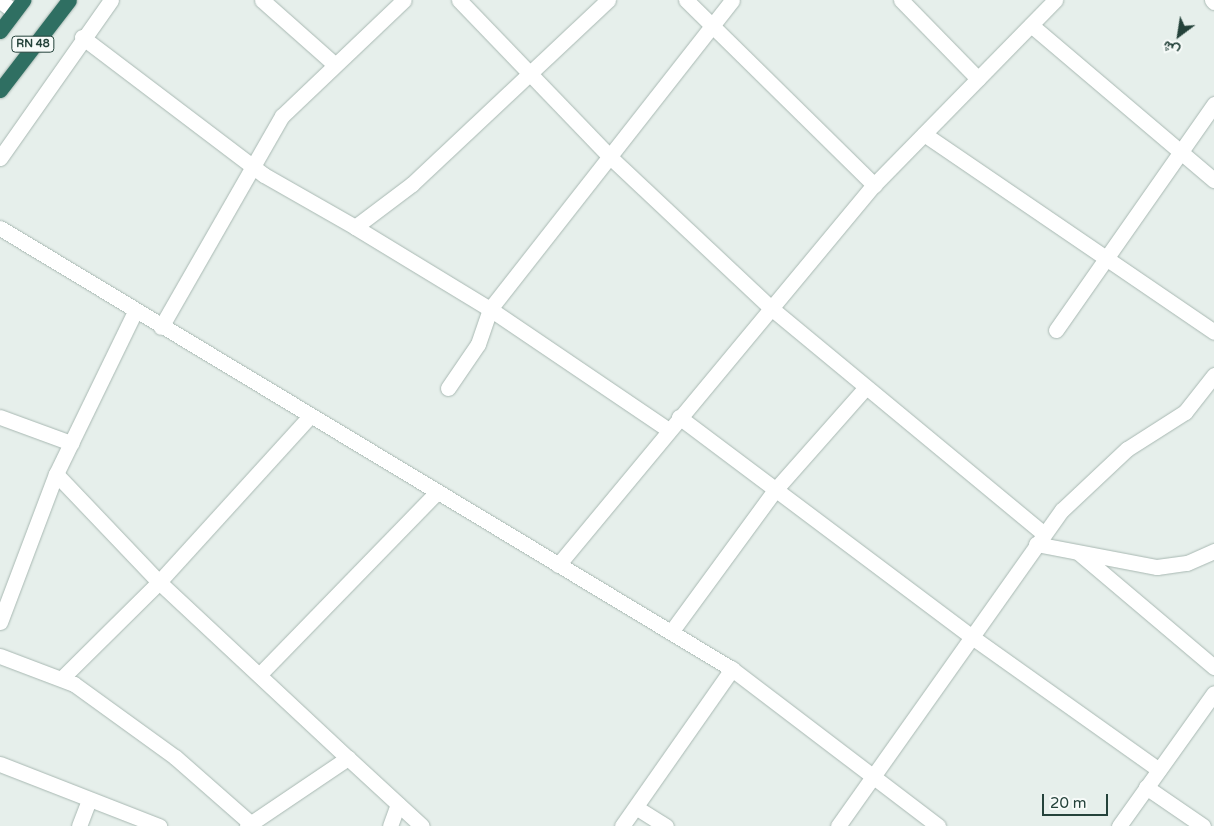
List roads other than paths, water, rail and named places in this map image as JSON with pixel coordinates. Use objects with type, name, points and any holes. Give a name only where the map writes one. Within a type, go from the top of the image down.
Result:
[{"type":"highway","name":"RN 48","points":[[0,90],[69,0]]},
{"type":"highway","name":"RN 48","points":[[0,31],[18,6]]},
{"type":"street","points":[[0,158],[82,37],[111,0]]},
{"type":"street","points":[[262,0],[334,64]]},
{"type":"street","points":[[162,327],[282,116],[334,64],[404,0]]},
{"type":"street","points":[[459,0],[531,72],[608,155],[771,308],[866,387],[1040,539],[1078,552],[1158,567],[1187,563],[1214,551]]},
{"type":"street","points":[[355,227],[412,184],[608,0]]},
{"type":"street","points":[[686,0],[874,185]]},
{"type":"street","points":[[448,388],[478,344],[490,308],[608,155],[732,0]]},
{"type":"street","points":[[901,0],[978,79]]},
{"type":"street","points":[[558,564],[874,185],[1055,0]]},
{"type":"street","points":[[0,2],[18,6]]},
{"type":"street","points":[[1031,25],[1182,149],[1214,180]]},
{"type":"street","points":[[82,37],[254,167],[490,308],[669,430]]},
{"type":"street","points":[[1056,330],[1214,104]]},
{"type":"street","points":[[924,134],[1104,261],[1214,332]]},
{"type":"street","points":[[0,228],[732,669],[876,776],[938,826]]},
{"type":"street","points":[[0,622],[56,474],[135,311]]},
{"type":"street","points":[[838,826],[876,776],[1040,539],[1106,466],[1185,412],[1214,375]]},
{"type":"street","points":[[671,632],[775,490],[866,387]]},
{"type":"street","points":[[62,678],[159,582],[310,416]]},
{"type":"street","points":[[0,417],[71,443]]},
{"type":"street","points":[[679,418],[972,637],[1159,770]]},
{"type":"street","points":[[56,474],[159,582],[261,673],[348,758],[422,826]]},
{"type":"street","points":[[261,673],[437,492]]},
{"type":"street","points":[[1078,552],[1214,667]]},
{"type":"street","points":[[0,656],[62,678],[132,724],[248,824],[348,758]]},
{"type":"street","points":[[622,826],[637,808],[732,669]]},
{"type":"street","points":[[1118,826],[1214,693]]},
{"type":"street","points":[[0,764],[159,826]]},
{"type":"street","points":[[1146,787],[1203,826]]},
{"type":"street","points":[[79,826],[89,800]]},
{"type":"street","points":[[390,826],[398,804]]},
{"type":"street","points":[[637,808],[666,826]]}]
